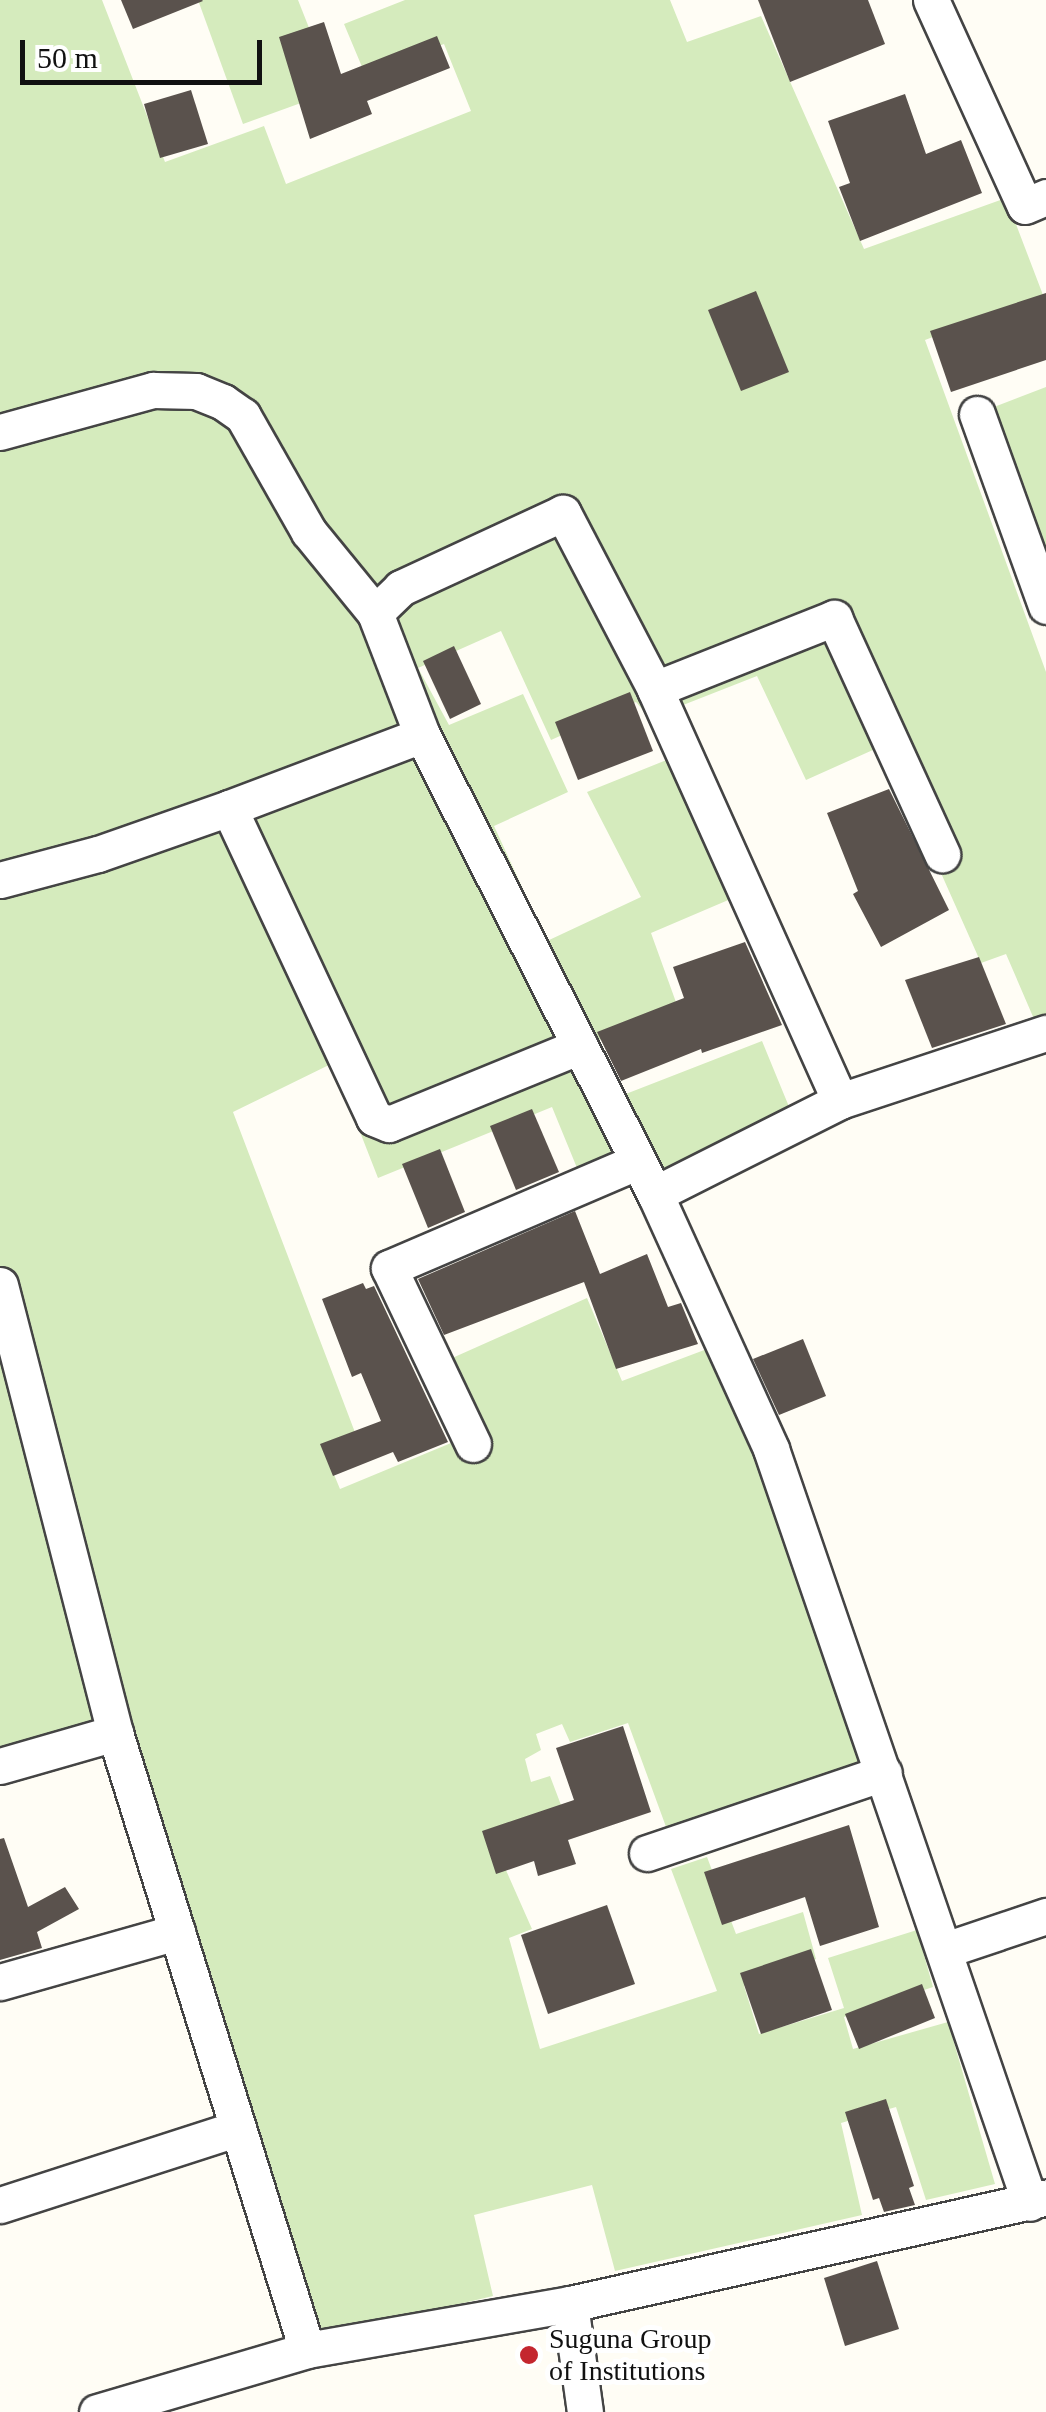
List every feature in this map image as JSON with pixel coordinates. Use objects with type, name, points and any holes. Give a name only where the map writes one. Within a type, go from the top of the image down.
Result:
[{"type":"street","points":[[931,0],[1025,206],[1046,197]]},
{"type":"street","points":[[0,432],[152,390],[196,391],[223,402],[244,416],[309,532],[375,613],[422,735],[655,1194],[771,1450],[944,1950],[1038,2201],[570,2304],[306,2350],[97,2412]]},
{"type":"street","points":[[978,414],[1046,606]]},
{"type":"street","points":[[375,613],[401,588],[563,514],[655,689],[840,1102]]},
{"type":"street","points":[[655,689],[834,618],[942,854]]},
{"type":"street","points":[[0,880],[98,854],[422,735]]},
{"type":"street","points":[[229,808],[378,1122],[389,1124],[580,1046]]},
{"type":"street","points":[[655,1194],[840,1102],[1046,1034]]},
{"type":"street","points":[[473,1444],[388,1268],[636,1162]]},
{"type":"street","points":[[0,1284],[115,1733],[306,2350]]},
{"type":"street","points":[[0,1766],[115,1733]]},
{"type":"street","points":[[646,1853],[884,1773]]},
{"type":"street","points":[[944,1950],[1046,1916]]},
{"type":"street","points":[[0,1982],[177,1932]]},
{"type":"street","points":[[0,2205],[238,2128]]},
{"type":"street","points":[[570,2304],[585,2412]]},
{"type":"green space","points":[[0,0],[102,0],[165,162],[264,126],[286,184],[471,111],[444,44],[365,74],[344,24],[405,0],[670,0],[687,42],[761,16],[864,249],[1006,198],[1043,295],[925,340],[1046,672],[1046,1015],[1034,1019],[1006,954],[981,963],[884,745],[806,780],[757,676],[650,718],[636,702],[551,740],[501,631],[418,668],[449,725],[523,694],[568,792],[494,826],[547,941],[641,897],[587,792],[669,759],[733,898],[651,933],[677,1005],[593,1043],[618,1097],[762,1041],[792,1114],[591,1202],[552,1107],[378,1178],[333,1063],[233,1112],[356,1435],[323,1448],[340,1489],[480,1431],[450,1359],[587,1298],[622,1381],[707,1349],[764,1461],[874,1766],[669,1835],[628,1723],[570,1742],[562,1724],[536,1734],[541,1750],[525,1759],[531,1782],[550,1776],[561,1805],[489,1832],[532,1929],[509,1938],[540,2049],[717,1991],[671,1869],[707,1857],[736,1934],[803,1912],[816,1959],[744,1986],[759,2034],[844,2008],[828,1958],[917,1930],[933,1987],[844,2017],[853,2049],[948,2022],[995,2184],[926,2200],[896,2107],[841,2123],[862,2215],[615,2271],[592,2185],[474,2215],[493,2296],[316,2338],[124,1714],[0,1748]]},
{"type":"green space","points":[[198,0],[298,0],[334,91],[243,124]]},
{"type":"green space","points":[[1046,387],[1046,553],[994,407]]},
{"type":"building","points":[[121,0],[202,0],[203,1],[133,29]]},
{"type":"building","points":[[758,0],[868,0],[885,44],[790,82]]},
{"type":"building","points":[[324,22],[341,74],[437,36],[450,68],[367,101],[372,114],[310,139],[279,37]]},
{"type":"building","points":[[191,90],[208,144],[160,158],[144,104]]},
{"type":"building","points":[[905,94],[926,154],[961,140],[982,193],[860,241],[839,187],[850,183],[828,121]]},
{"type":"building","points":[[756,291],[789,372],[741,391],[708,310]]},
{"type":"building","points":[[1046,293],[1046,360],[951,392],[930,331]]},
{"type":"building","points":[[454,646],[481,704],[450,719],[423,661]]},
{"type":"building","points":[[630,692],[653,751],[578,780],[555,722]]},
{"type":"building","points":[[889,789],[949,910],[881,947],[853,894],[858,891],[827,813]]},
{"type":"building","points":[[745,942],[782,1025],[702,1053],[701,1049],[621,1081],[597,1032],[684,998],[673,967]]},
{"type":"building","points":[[979,957],[1006,1024],[932,1048],[905,980]]},
{"type":"building","points":[[532,1109],[559,1172],[516,1190],[490,1126]]},
{"type":"building","points":[[440,1149],[465,1212],[428,1228],[402,1164]]},
{"type":"building","points":[[575,1211],[600,1274],[647,1254],[668,1307],[681,1303],[698,1344],[616,1369],[584,1282],[444,1335],[418,1279]]},
{"type":"building","points":[[363,1283],[366,1289],[374,1286],[448,1442],[398,1462],[393,1452],[333,1476],[320,1444],[381,1421],[361,1373],[352,1377],[322,1299]]},
{"type":"building","points":[[803,1339],[826,1396],[779,1415],[753,1359]]},
{"type":"building","points":[[623,1726],[651,1812],[568,1840],[576,1864],[538,1876],[534,1861],[496,1874],[482,1831],[574,1800],[556,1748]]},
{"type":"building","points":[[849,1825],[879,1927],[820,1946],[805,1897],[722,1925],[704,1872]]},
{"type":"building","points":[[4,1838],[28,1907],[65,1887],[79,1909],[37,1932],[42,1948],[0,1960],[0,1839]]},
{"type":"building","points":[[607,1905],[635,1984],[548,2014],[521,1935]]},
{"type":"building","points":[[811,1949],[832,2010],[761,2034],[740,1973]]},
{"type":"building","points":[[922,1984],[935,2018],[859,2049],[845,2014]]},
{"type":"building","points":[[886,2099],[914,2186],[909,2188],[915,2205],[884,2212],[879,2198],[873,2200],[845,2112]]},
{"type":"building","points":[[877,2261],[899,2329],[845,2346],[824,2278]]},
{"type":"place","name":"Suguna Group of Institutions","points":[[529,2355]]}]
